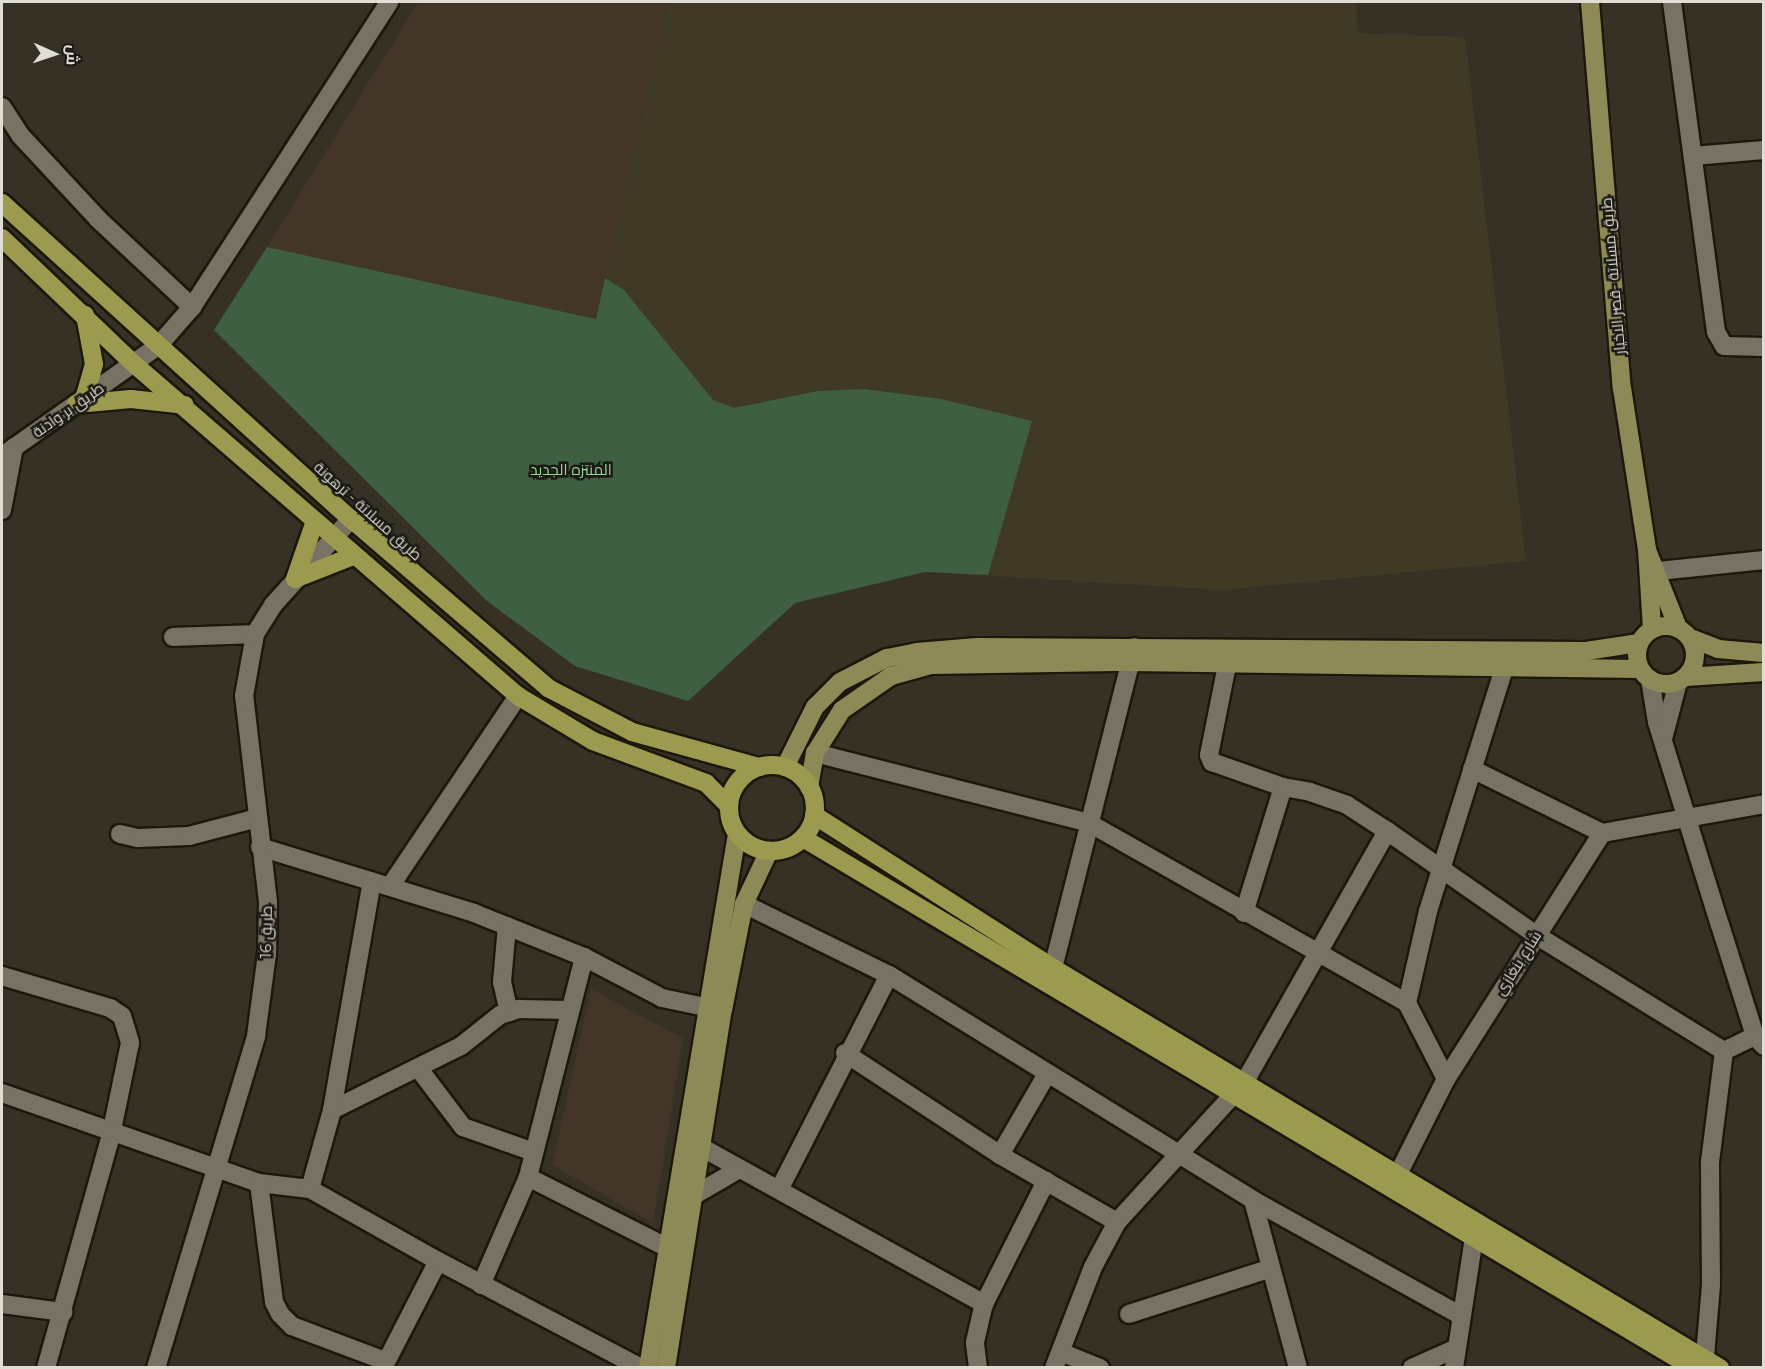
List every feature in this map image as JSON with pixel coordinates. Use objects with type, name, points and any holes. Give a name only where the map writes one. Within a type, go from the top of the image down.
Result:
[{"type":"highway","name":"طريق مسلاتة - ترهونة","points":[[2,202],[351,519],[548,688],[632,732],[759,767]]},
{"type":"highway","points":[[2,238],[83,311],[134,364],[185,405],[353,556],[518,696],[593,741],[706,783],[728,805],[737,834],[769,852],[803,838],[814,815],[809,787],[785,767],[759,767],[744,775],[728,805]]},
{"type":"highway","points":[[83,311],[94,364],[80,401],[131,399],[185,405]]},
{"type":"highway","points":[[295,579],[315,521]]},
{"type":"highway","points":[[295,579],[353,556]]},
{"type":"highway","points":[[814,815],[1474,1238],[1706,1366]]},
{"type":"highway","points":[[803,838],[1240,1088],[1398,1174],[1706,1366]]},
{"type":"main road","name":"طريق مسلاتة -قصر الاخيار","points":[[1590,2],[1622,388],[1647,549]]},
{"type":"main road","points":[[1647,549],[1684,633],[1694,662],[1682,679]]},
{"type":"main road","points":[[1133,655],[1227,665],[1586,651],[1639,643],[1652,629],[1647,549]]},
{"type":"main road","points":[[1652,629],[1684,633],[1718,649],[1764,653]]},
{"type":"main road","points":[[1639,643],[1645,674]]},
{"type":"main road","points":[[785,767],[815,707],[840,682],[867,668],[917,652],[1035,655],[1446,657],[1504,666],[1645,674],[1682,679],[1764,672]]},
{"type":"main road","points":[[809,787],[815,753],[842,710],[891,676],[931,665],[1035,655]]},
{"type":"main road","points":[[648,1368],[705,1007],[737,834]]},
{"type":"main road","points":[[666,1368],[701,1147],[744,904],[769,852]]},
{"type":"street","name":"طريق بر وادنة","points":[[8,452],[158,346],[192,307],[389,2]]},
{"type":"street","points":[[1672,2],[1716,332],[1724,346],[1764,347]]},
{"type":"street","points":[[2,106],[20,135],[98,219],[192,307]]},
{"type":"street","points":[[1693,156],[1764,150]]},
{"type":"street","points":[[2,510],[8,452]]},
{"type":"street","name":"طريق 16","points":[[156,1368],[219,1167],[256,1036],[266,966],[268,902],[254,819],[244,696],[255,634],[295,579],[351,519]]},
{"type":"street","points":[[1658,571],[1764,560]]},
{"type":"street","points":[[172,637],[255,634]]},
{"type":"street","points":[[1053,968],[1133,655]]},
{"type":"street","points":[[1227,665],[1209,755],[1212,762],[1283,787],[1347,805],[1441,867],[1536,935],[1724,1051],[1759,1041],[1645,674]]},
{"type":"street","points":[[1407,1003],[1441,867],[1504,666]]},
{"type":"street","points":[[1664,735],[1682,679]]},
{"type":"street","points":[[391,885],[518,696]]},
{"type":"street","points":[[815,753],[1089,823],[1318,957],[1407,1003],[1446,1079]]},
{"type":"street","points":[[1472,769],[1602,832],[1687,814],[1764,804]]},
{"type":"street","points":[[1244,913],[1283,787]]},
{"type":"street","points":[[120,834],[138,838],[189,836],[254,819]]},
{"type":"street","points":[[1100,1368],[1058,1360],[1093,1267],[1117,1222],[1184,1153],[1240,1088],[1318,957],[1387,831]]},
{"type":"street","name":"شارع بنغازي","points":[[1398,1174],[1446,1079],[1602,832]]},
{"type":"street","points":[[260,847],[391,885],[507,926],[584,957],[637,987],[705,1007]]},
{"type":"street","points":[[310,1189],[332,1110],[372,881]]},
{"type":"street","points":[[744,904],[889,975],[1047,1074],[1184,1153],[1253,1200],[1461,1316]]},
{"type":"street","points":[[507,926],[502,982],[509,1012]]},
{"type":"street","points":[[481,1285],[528,1177],[584,957]]},
{"type":"street","points":[[780,1188],[844,1053],[889,975]]},
{"type":"street","points":[[2,976],[110,1008],[122,1016],[130,1043],[111,1135],[46,1368]]},
{"type":"street","points":[[332,1110],[419,1069],[509,1012],[569,1010]]},
{"type":"street","points":[[1706,1366],[1710,1162],[1724,1051]]},
{"type":"street","points":[[844,1053],[1000,1155],[1117,1222]]},
{"type":"street","points":[[419,1069],[463,1127],[534,1152]]},
{"type":"street","points":[[1000,1155],[1047,1074]]},
{"type":"street","points":[[3,1099],[111,1135],[219,1167],[258,1183],[310,1189],[481,1285],[641,1368]]},
{"type":"street","points":[[701,1147],[739,1169],[780,1188],[984,1304]]},
{"type":"street","points":[[693,1196],[739,1169]]},
{"type":"street","points":[[528,1177],[666,1247]]},
{"type":"street","points":[[978,1368],[975,1341],[984,1304],[1046,1181]]},
{"type":"street","points":[[258,1183],[274,1302],[280,1314],[292,1326],[384,1364],[438,1261]]},
{"type":"street","points":[[1253,1200],[1268,1269],[1298,1368]]},
{"type":"street","points":[[1454,1368],[1474,1238]]},
{"type":"street","points":[[1129,1314],[1268,1269]]},
{"type":"street","points":[[2,1304],[63,1312]]},
{"type":"street","points":[[1412,1368],[1457,1348]]},
{"type":"shaded area","points":[[418,2],[668,2],[596,319],[267,247]]},
{"type":"shaded area","points":[[668,2],[1356,2],[1358,33],[1465,37],[1526,561],[1223,590],[925,572],[795,603],[688,701],[575,666],[488,601],[214,330],[267,247],[596,319]]},
{"type":"shaded area","points":[[591,989],[683,1038],[653,1223],[552,1165]]},
{"type":"green space","name":"المنتزه الجديد","points":[[267,247],[596,319],[605,278],[624,290],[713,400],[734,408],[818,391],[864,389],[941,399],[1032,421],[988,575],[925,572],[795,603],[688,701],[575,666],[487,601],[214,330]]}]
